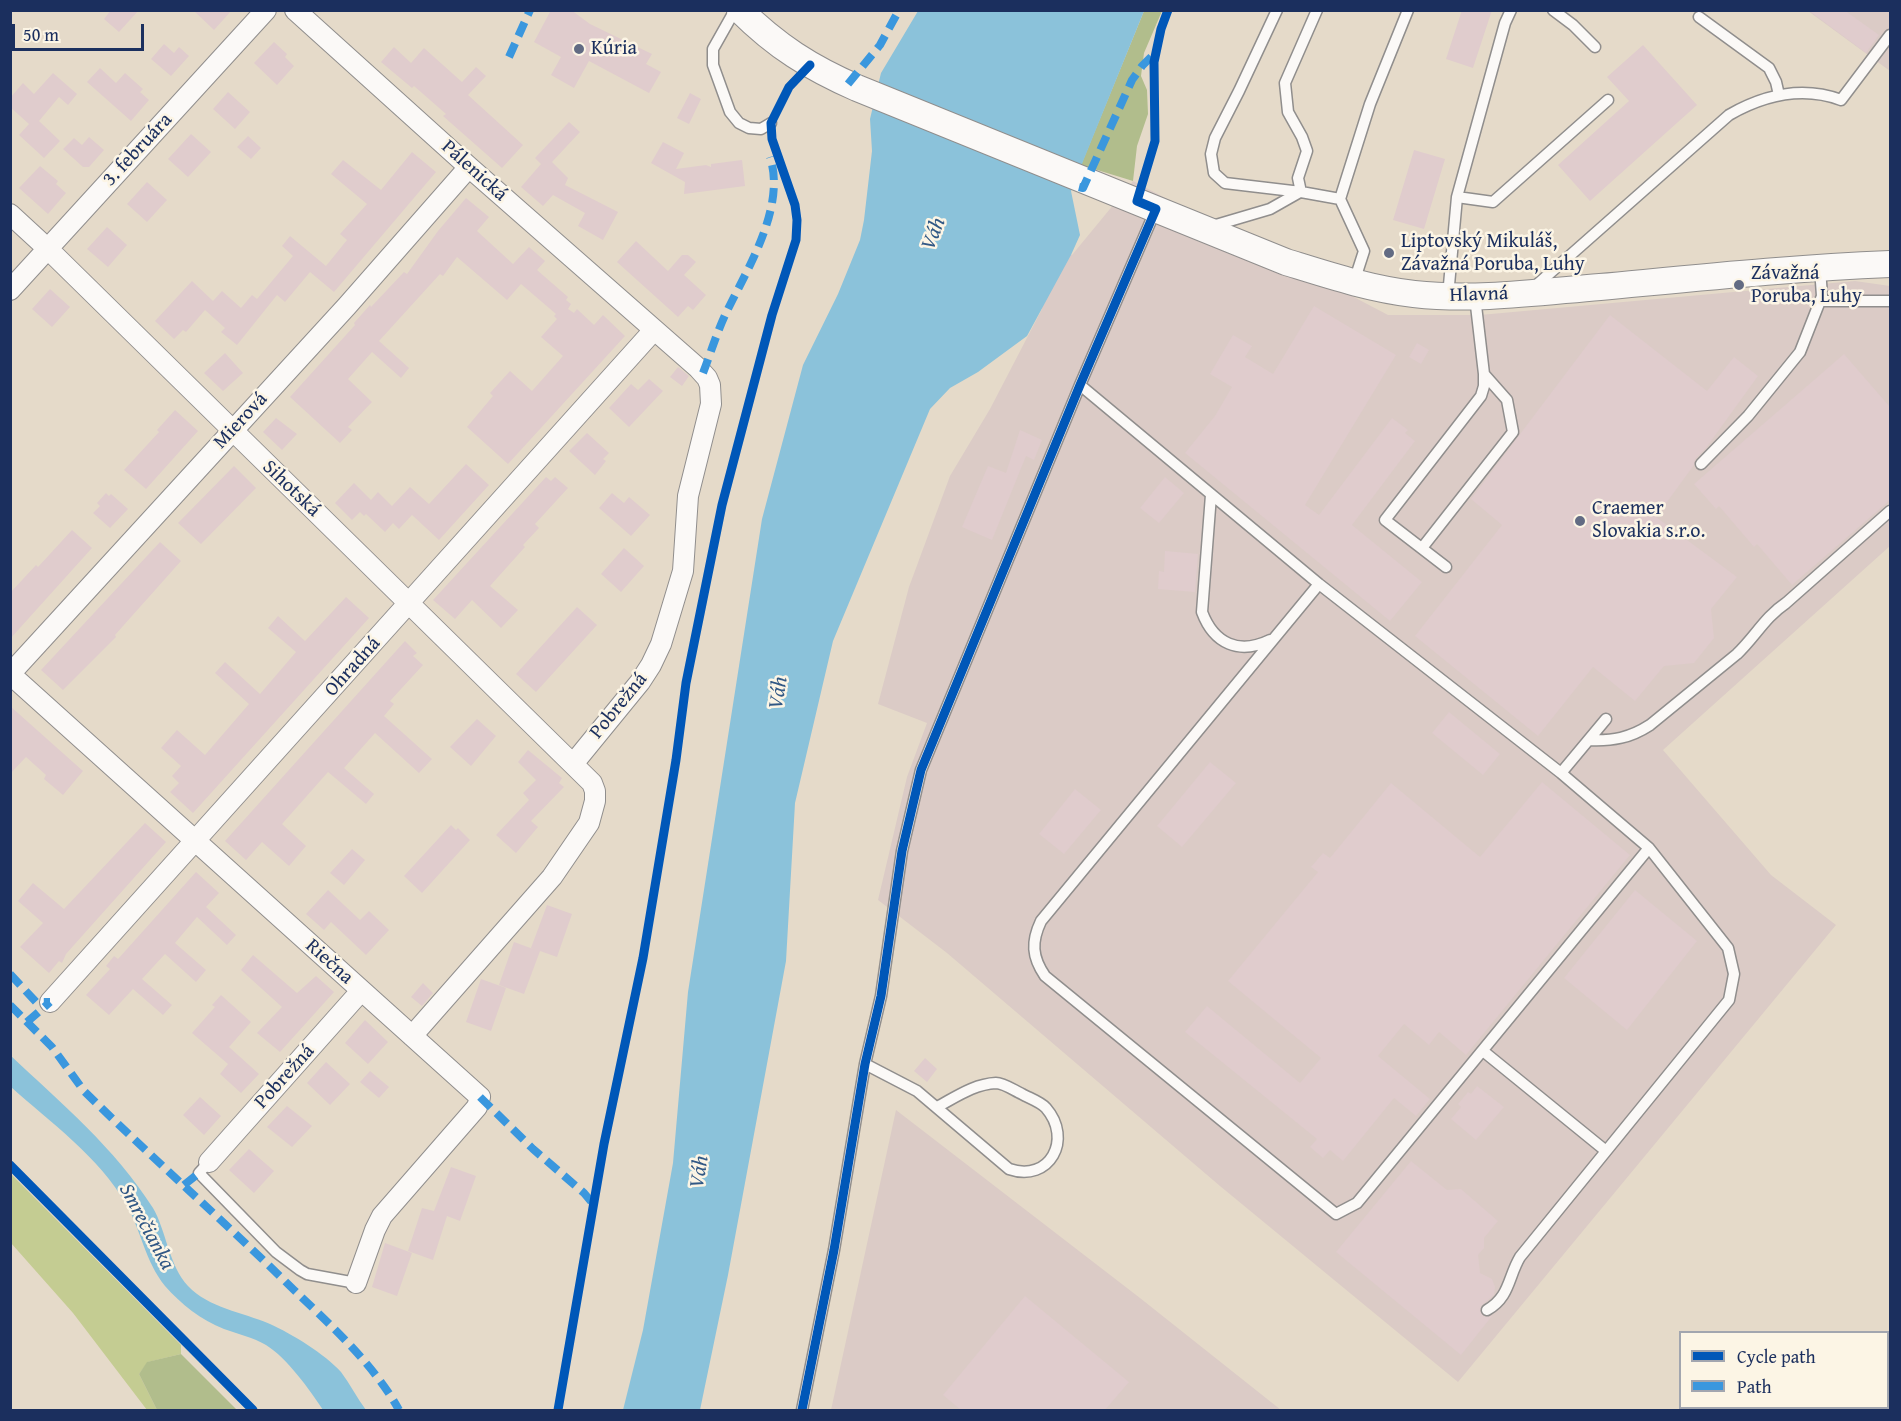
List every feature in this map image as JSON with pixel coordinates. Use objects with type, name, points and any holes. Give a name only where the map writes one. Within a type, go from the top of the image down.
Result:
[{"type":"street","name":"3. februára","points":[[10,290],[266,10]]},
{"type":"street","name":"Pálenická","points":[[296,10],[654,330]]},
{"type":"street","name":"Hlavná","points":[[740,10],[766,35],[791,53],[830,76],[857,88],[1286,262],[1354,282],[1401,292],[1448,297],[1528,293],[1890,264]]},
{"type":"street","name":"Mierová","points":[[10,674],[362,289],[469,167]]},
{"type":"street","name":"Sihotská","points":[[10,214],[573,764]]},
{"type":"street","name":"Ohradná","points":[[50,1002],[654,330]]},
{"type":"street","name":"Pobrežná","points":[[573,764],[640,682],[651,665],[661,644],[683,570],[688,496],[711,404],[710,385],[703,373],[654,330]]},
{"type":"street","name":"Riečna","points":[[10,674],[480,1097],[477,1107],[382,1216],[356,1283]]},
{"type":"street","points":[[412,1036],[552,877],[589,823],[596,801],[595,791],[592,783],[573,764]]},
{"type":"street","name":"Pobrežná","points":[[209,1162],[361,991]]},
{"type":"lane","points":[[735,10],[713,50],[713,65],[730,112],[739,123],[749,128],[761,129],[771,123]]},
{"type":"lane","points":[[1277,10],[1215,138],[1211,154],[1214,174],[1225,183],[1340,199]]},
{"type":"lane","points":[[1301,192],[1298,178],[1307,151],[1288,112],[1285,83],[1317,10]]},
{"type":"lane","points":[[1354,282],[1364,251],[1340,199],[1370,104],[1408,10]]},
{"type":"lane","points":[[1448,297],[1457,197],[1505,23],[1511,10]]},
{"type":"lane","points":[[1553,10],[1573,25],[1595,47]]},
{"type":"lane","points":[[1699,17],[1769,68],[1779,95]]},
{"type":"lane","points":[[1528,293],[1729,115],[1746,105],[1779,95],[1822,93],[1841,100],[1889,41]]},
{"type":"lane","points":[[1457,197],[1493,202],[1608,99]]},
{"type":"lane","points":[[1203,229],[1270,208],[1301,192]]},
{"type":"lane","points":[[804,1410],[865,1064],[881,996],[902,850],[921,770],[1080,385],[1156,209]]},
{"type":"lane","points":[[1701,464],[1748,416],[1800,352],[1822,296],[1820,268]]},
{"type":"lane","points":[[1446,567],[1385,520],[1481,396],[1484,374],[1475,296]]},
{"type":"lane","points":[[1820,301],[1890,301]]},
{"type":"lane","points":[[1422,548],[1513,432],[1508,400],[1484,374]]},
{"type":"lane","points":[[1080,385],[1319,584],[1561,773],[1649,848],[1728,948],[1734,974],[1729,1000],[1520,1257],[1503,1297],[1487,1310]]},
{"type":"lane","points":[[1211,495],[1202,612],[1208,627],[1227,644],[1240,647],[1260,645],[1273,639]]},
{"type":"lane","points":[[1589,740],[1622,739],[1635,735],[1650,725],[1737,654],[1751,641],[1772,613],[1890,511]]},
{"type":"lane","points":[[1319,584],[1041,921],[1033,944],[1038,967],[1045,976],[1336,1214],[1357,1203],[1649,848]]},
{"type":"lane","points":[[1561,773],[1606,719]]},
{"type":"lane","points":[[1483,1051],[1606,1151]]},
{"type":"lane","points":[[865,1064],[917,1091],[1009,1169],[1033,1171],[1042,1167],[1049,1161],[1058,1146],[1057,1129],[1045,1106],[999,1083],[973,1087],[937,1107]]},
{"type":"lane","points":[[209,1162],[199,1173],[276,1252],[307,1274],[356,1283]]},
{"type":"shaded area","points":[[1808,11],[1890,11],[1890,71]]},
{"type":"shaded area","points":[[1133,181],[1388,315],[1480,315],[1855,281],[1890,286],[1890,546],[1663,750],[1771,875],[1836,925],[1458,1382],[1220,1186],[947,953],[878,900],[907,777],[927,723],[878,704],[909,587],[950,476],[990,409],[1042,309],[1049,243],[1072,255]]},
{"type":"shaded area","points":[[896,1110],[1140,1298],[1281,1410],[831,1410]]},
{"type":"green space","points":[[1144,11],[1162,11],[1144,53],[1141,76],[1147,90],[1148,114],[1137,146],[1133,181],[1081,165]]},
{"type":"green space","points":[[10,1173],[181,1345],[181,1354],[148,1362],[139,1374],[157,1410],[147,1410],[73,1313],[11,1243]]},
{"type":"green space","points":[[181,1354],[237,1410],[157,1410],[139,1374],[147,1362]]},
{"type":"water","name":"Váh","points":[[918,11],[1144,11],[1071,191],[1080,235],[1071,255],[1027,336],[978,372],[950,388],[930,409],[833,641],[795,803],[786,961],[728,1275],[700,1410],[623,1410],[643,1330],[673,1163],[688,992],[762,519],[803,365],[838,294],[860,240],[872,151],[870,119],[881,73]]},
{"type":"water","name":"Smrečianka","points":[[10,1055],[105,1146],[138,1186],[153,1208],[176,1268],[188,1286],[206,1300],[270,1324],[317,1352],[341,1372],[366,1410],[323,1410],[298,1375],[274,1351],[256,1340],[207,1321],[171,1293],[158,1276],[131,1214],[115,1187],[73,1141],[11,1087]]},
{"type":"building","points":[[111,10],[139,10],[119,32],[104,19]]},
{"type":"building","points":[[193,10],[232,10],[214,30]]},
{"type":"building","name":"Kúria","points":[[551,10],[571,10],[590,24],[652,54],[646,64],[661,72],[649,93],[589,61],[574,88],[551,75],[561,57],[534,42]]},
{"type":"building","points":[[1462,10],[1492,10],[1473,68],[1446,59]]},
{"type":"building","points":[[1808,10],[1844,10],[1879,35],[1866,53]]},
{"type":"building","points":[[274,42],[287,54],[285,57],[294,66],[277,85],[254,63]]},
{"type":"building","points":[[164,44],[174,53],[179,47],[189,56],[171,76],[151,59]]},
{"type":"building","points":[[1643,45],[1697,105],[1590,201],[1558,165],[1629,101],[1607,77]]},
{"type":"building","points":[[394,47],[411,63],[424,48],[462,82],[476,67],[486,76],[468,95],[523,145],[502,168],[443,116],[446,114],[414,86],[412,88],[381,62]]},
{"type":"building","points":[[100,68],[116,83],[125,73],[143,89],[140,92],[149,100],[131,121],[87,82]]},
{"type":"building","points":[[53,73],[77,94],[68,105],[59,97],[39,121],[60,141],[44,158],[19,135],[29,124],[10,107],[10,98],[23,83],[34,94]]},
{"type":"building","points":[[228,92],[250,112],[235,129],[213,109]]},
{"type":"building","points":[[690,93],[701,99],[689,124],[677,118]]},
{"type":"building","points":[[569,122],[580,132],[552,162],[568,178],[565,185],[618,212],[603,240],[578,226],[585,213],[553,195],[543,206],[521,187],[541,164],[535,158]]},
{"type":"building","points":[[191,134],[211,152],[188,177],[168,159]]},
{"type":"building","points":[[248,136],[261,148],[251,159],[237,147]]},
{"type":"building","points":[[89,137],[104,150],[89,167],[83,167],[63,149],[74,138],[82,145]]},
{"type":"building","points":[[663,142],[684,153],[676,169],[706,165],[711,167],[711,164],[742,160],[745,186],[684,194],[685,182],[651,163]]},
{"type":"building","points":[[1414,150],[1445,159],[1424,229],[1393,220]]},
{"type":"building","points":[[412,152],[436,172],[334,292],[310,272],[285,302],[277,295],[237,345],[221,332],[225,328],[205,310],[186,332],[183,330],[174,339],[155,321],[192,281],[213,301],[222,291],[241,308],[252,295],[257,299],[293,256],[282,246],[290,236],[326,266],[347,240],[340,234],[367,204],[331,174],[343,160],[381,190]]},
{"type":"building","points":[[40,166],[58,181],[56,184],[66,193],[48,214],[19,188]]},
{"type":"building","points":[[147,182],[167,200],[147,222],[127,204]]},
{"type":"building","points":[[466,198],[489,217],[477,231],[513,264],[529,247],[545,261],[537,270],[568,297],[566,300],[571,304],[568,309],[574,313],[577,309],[594,325],[603,315],[625,336],[508,464],[467,427],[493,396],[490,393],[510,371],[532,391],[563,356],[541,337],[557,319],[554,316],[556,314],[521,284],[507,300],[457,257],[443,276],[440,274],[379,341],[409,368],[401,378],[372,352],[348,379],[372,402],[348,427],[352,430],[340,443],[290,397],[355,325],[354,323],[370,305],[371,307],[404,272],[407,274],[438,231]]},
{"type":"building","points":[[107,227],[127,245],[108,267],[87,249]]},
{"type":"building","points":[[636,241],[668,271],[682,255],[688,255],[696,262],[684,275],[706,295],[693,310],[688,306],[678,317],[617,262]]},
{"type":"building","points":[[50,289],[70,307],[52,327],[32,309]]},
{"type":"building","points":[[1314,306],[1396,355],[1305,505],[1319,515],[1392,418],[1408,430],[1405,433],[1415,441],[1352,525],[1422,582],[1390,621],[1185,453],[1215,416],[1232,387],[1210,374],[1233,335],[1252,346],[1245,357],[1273,374]]},
{"type":"building","name":"Craemer Slovakia s.r.o.","points":[[1610,315],[1707,391],[1734,357],[1758,376],[1706,448],[1695,459],[1694,465],[1656,517],[1737,577],[1711,609],[1714,638],[1694,663],[1664,666],[1635,701],[1593,667],[1538,736],[1415,636],[1502,525],[1471,499]]},
{"type":"building","points":[[1417,343],[1429,350],[1421,364],[1409,357]]},
{"type":"building","points":[[225,353],[243,373],[223,391],[204,373]]},
{"type":"building","points":[[1844,354],[1890,407],[1890,500],[1792,585],[1757,544],[1754,547],[1719,506],[1716,509],[1694,484]]},
{"type":"building","points":[[678,367],[689,376],[682,386],[670,377]]},
{"type":"building","points":[[649,379],[663,391],[629,427],[609,408],[631,384],[638,390]]},
{"type":"building","points":[[175,410],[198,431],[146,489],[124,470],[159,432],[157,430]]},
{"type":"building","points":[[276,418],[297,434],[282,450],[263,432]]},
{"type":"building","points":[[1020,430],[1042,440],[1034,460],[1026,456],[992,540],[962,527],[988,466],[1006,473]]},
{"type":"building","points":[[587,433],[609,453],[603,459],[606,461],[595,475],[569,451]]},
{"type":"building","points":[[466,464],[489,485],[439,540],[412,515],[399,529],[393,523],[385,532],[366,514],[364,516],[360,512],[352,520],[335,503],[354,483],[371,500],[378,492],[392,506],[410,487],[429,504]]},
{"type":"building","points":[[234,466],[256,488],[201,544],[178,523]]},
{"type":"building","points":[[546,477],[551,481],[555,477],[568,488],[535,524],[539,528],[490,586],[518,610],[501,628],[472,600],[455,619],[433,600]]},
{"type":"building","points":[[1165,477],[1184,493],[1159,523],[1140,508]]},
{"type":"building","points":[[106,493],[109,496],[111,494],[128,509],[110,528],[93,513],[100,506],[97,503]]},
{"type":"building","points":[[612,493],[624,503],[629,497],[650,515],[631,536],[599,508]]},
{"type":"building","points":[[72,530],[92,548],[10,639],[10,593]]},
{"type":"building","points":[[160,542],[181,561],[115,635],[116,637],[63,690],[41,670]]},
{"type":"building","points":[[624,548],[644,566],[621,592],[601,574]]},
{"type":"building","points":[[1165,551],[1198,554],[1195,592],[1158,589],[1159,571],[1164,572]]},
{"type":"building","points":[[346,597],[369,618],[193,813],[170,792],[179,783],[172,776],[181,766],[161,748],[177,730],[205,755],[249,704],[215,673],[225,662],[260,694],[296,652],[268,628],[278,616],[305,641]]},
{"type":"building","points":[[577,607],[597,625],[536,692],[516,674]]},
{"type":"building","points":[[405,641],[417,653],[413,656],[423,665],[390,701],[394,704],[384,716],[432,759],[419,773],[375,733],[344,768],[374,794],[366,804],[328,772],[282,824],[306,846],[289,866],[262,842],[246,860],[225,841]]},
{"type":"building","points":[[10,706],[83,771],[63,795],[44,779],[46,775],[26,757],[10,774]]},
{"type":"building","points":[[1449,712],[1500,754],[1483,775],[1432,733]]},
{"type":"building","points":[[477,719],[496,736],[471,766],[450,747]]},
{"type":"building","points":[[528,750],[562,778],[559,783],[564,787],[531,821],[538,827],[516,853],[496,835],[529,800],[523,793],[536,780],[518,762]]},
{"type":"building","points":[[1210,762],[1236,783],[1182,847],[1157,826]]},
{"type":"building","points":[[1542,782],[1630,855],[1466,1055],[1439,1032],[1429,1045],[1404,1024],[1378,1056],[1430,1099],[1416,1116],[1394,1098],[1343,1161],[1330,1150],[1323,1158],[1310,1147],[1317,1139],[1185,1032],[1207,1006],[1300,1083],[1321,1058],[1228,981],[1318,872],[1311,867],[1323,853],[1330,858],[1391,783],[1480,857]]},
{"type":"building","points":[[1075,789],[1101,810],[1064,854],[1039,834]]},
{"type":"building","points":[[145,823],[166,842],[66,954],[62,963],[59,961],[49,973],[20,947],[43,923],[18,901],[33,883],[64,909]]},
{"type":"building","points":[[451,825],[456,830],[458,828],[470,840],[422,893],[404,876]]},
{"type":"building","points":[[352,849],[365,860],[344,885],[330,873]]},
{"type":"building","points":[[196,872],[219,893],[206,907],[236,935],[227,945],[197,917],[175,943],[206,970],[196,982],[165,954],[142,979],[172,1005],[163,1015],[133,989],[109,1015],[86,995],[110,969],[106,966],[114,956],[118,959]]},
{"type":"building","points":[[328,890],[360,920],[369,911],[389,930],[366,955],[331,922],[324,930],[306,914]]},
{"type":"building","points":[[1635,890],[1697,941],[1627,1030],[1564,978]]},
{"type":"building","points":[[547,905],[572,914],[557,957],[540,951],[524,994],[499,985],[514,942],[536,950],[531,948]]},
{"type":"building","points":[[253,955],[297,993],[316,976],[334,992],[280,1052],[257,1033],[282,1007],[241,970]]},
{"type":"building","points":[[481,979],[506,988],[491,1031],[466,1022]]},
{"type":"building","points":[[423,983],[433,993],[422,1006],[411,997]]},
{"type":"building","points":[[221,995],[251,1022],[229,1047],[259,1074],[241,1093],[220,1074],[228,1064],[192,1033],[215,1007],[212,1005]]},
{"type":"building","points":[[365,1020],[388,1042],[368,1064],[345,1043]]},
{"type":"building","points":[[925,1058],[937,1069],[927,1082],[914,1071]]},
{"type":"building","points":[[326,1062],[350,1084],[330,1105],[307,1083]]},
{"type":"building","points":[[370,1071],[389,1087],[379,1098],[360,1082]]},
{"type":"building","points":[[1477,1086],[1504,1107],[1476,1140],[1451,1119],[1461,1107],[1458,1104],[1468,1092],[1471,1094]]},
{"type":"building","points":[[200,1097],[221,1116],[204,1135],[183,1115]]},
{"type":"building","points":[[287,1106],[312,1126],[292,1147],[267,1127]]},
{"type":"building","points":[[249,1149],[274,1171],[254,1193],[229,1170]]},
{"type":"building","points":[[1411,1161],[1447,1190],[1461,1189],[1498,1221],[1484,1238],[1484,1248],[1478,1255],[1480,1273],[1492,1279],[1495,1287],[1494,1295],[1481,1306],[1480,1311],[1484,1317],[1492,1316],[1461,1355],[1336,1252]]},
{"type":"building","points":[[451,1167],[476,1176],[460,1221],[447,1216],[433,1260],[408,1251],[422,1208],[434,1211]]},
{"type":"building","points":[[385,1243],[412,1253],[397,1296],[372,1287]]},
{"type":"building","points":[[1025,1296],[1129,1382],[1105,1410],[961,1410],[943,1395]]},
{"type":"marked path","points":[[509,57],[530,10]]},
{"type":"marked path","points":[[848,84],[880,45],[899,10]]},
{"type":"marked path","points":[[1079,187],[1083,188],[1132,80],[1156,52]]},
{"type":"marked path","points":[[703,373],[721,324],[763,235],[773,195],[774,176],[770,157]]},
{"type":"marked path","points":[[10,974],[36,1002],[50,1002]]},
{"type":"marked path","points":[[27,1022],[50,1002]]},
{"type":"marked path","points":[[10,1005],[52,1047],[84,1091],[337,1332],[378,1378],[399,1410]]},
{"type":"marked path","points":[[480,1097],[533,1149],[584,1193],[594,1205]]},
{"type":"marked path","points":[[184,1185],[199,1173]]},
{"type":"cycle path","points":[[802,1410],[834,1250],[865,1064],[881,996],[902,851],[921,770],[1080,385],[1156,209],[1137,201],[1155,141],[1154,62],[1161,29],[1168,10]]},
{"type":"cycle path","points":[[558,1410],[604,1144],[643,958],[676,760],[686,683],[722,505],[772,315],[796,240],[795,205],[772,139],[771,123],[789,87],[810,65]]},
{"type":"cycle path","points":[[10,1165],[253,1410]]},
{"type":"place","name":"Kúria","points":[[579,49]]},
{"type":"place","name":"Liptovský Mikuláš, Závažná Poruba, Luhy","points":[[1389,253]]},
{"type":"place","name":"Závažná Poruba, Luhy","points":[[1739,285]]},
{"type":"place","name":"Craemer Slovakia s.r.o.","points":[[1580,521]]}]
